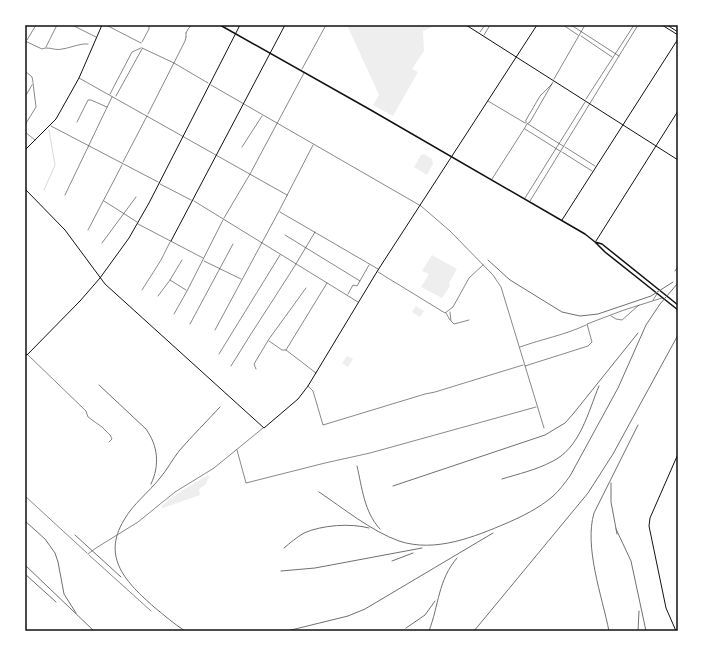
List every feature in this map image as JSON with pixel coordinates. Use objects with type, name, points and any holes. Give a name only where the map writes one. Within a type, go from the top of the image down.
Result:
[{"type":"main road","points":[[220,25],[302,70],[530,202],[595,242],[605,252],[678,310]]},
{"type":"main road","points":[[595,242],[608,248],[678,305]]},
{"type":"street","points":[[27,42],[36,25]]},
{"type":"street","points":[[46,47],[58,25]]},
{"type":"street","points":[[72,25],[97,38]]},
{"type":"street","points":[[25,150],[56,119],[78,78],[102,25]]},
{"type":"street","points":[[106,25],[141,43],[149,30],[148,25]]},
{"type":"street","points":[[88,230],[174,63],[188,29],[192,25]]},
{"type":"street","points":[[25,357],[80,301],[100,278],[138,223],[240,25]]},
{"type":"street","points":[[142,290],[161,260],[285,25]]},
{"type":"street","points":[[302,70],[326,25]]},
{"type":"street","points":[[466,25],[517,56],[678,160]]},
{"type":"street","points":[[479,34],[485,25]]},
{"type":"street","points":[[483,36],[490,25]]},
{"type":"street","points":[[88,554],[138,522],[175,492],[214,468],[298,399],[308,386],[358,302],[537,25]]},
{"type":"street","points":[[563,25],[617,60]]},
{"type":"street","points":[[571,25],[620,56]]},
{"type":"street","points":[[492,180],[527,124],[530,122],[584,25]]},
{"type":"street","points":[[524,199],[585,100],[634,25]]},
{"type":"street","points":[[530,202],[638,25]]},
{"type":"street","points":[[662,25],[678,35]]},
{"type":"street","points":[[667,25],[678,32]]},
{"type":"street","points":[[561,221],[624,125],[678,38]]},
{"type":"street","points":[[25,41],[42,48],[46,47],[59,50],[75,47],[82,43],[88,44]]},
{"type":"street","points":[[142,47],[174,63],[421,206],[450,231],[496,278],[501,287],[544,428]]},
{"type":"street","points":[[110,94],[132,52],[142,47]]},
{"type":"street","points":[[115,97],[142,47]]},
{"type":"street","points":[[25,71],[32,77],[36,107],[25,125]]},
{"type":"street","points":[[174,314],[224,219],[305,72]]},
{"type":"street","points":[[78,78],[110,94],[287,195]]},
{"type":"street","points":[[25,97],[33,83]]},
{"type":"street","points":[[527,124],[526,120],[540,96],[552,83]]},
{"type":"street","points":[[65,195],[112,96]]},
{"type":"street","points":[[77,122],[88,100],[107,107]]},
{"type":"street","points":[[488,101],[596,167]]},
{"type":"street","points":[[595,242],[678,111]]},
{"type":"street","points":[[242,147],[263,115]]},
{"type":"street","points":[[50,125],[224,219],[358,302]]},
{"type":"street","points":[[524,129],[593,172]]},
{"type":"street","points":[[25,132],[35,140]]},
{"type":"street","points":[[215,330],[279,212],[313,144]]},
{"type":"street","points":[[25,189],[65,230],[100,278],[264,428]]},
{"type":"street","points":[[102,243],[136,197]]},
{"type":"street","points":[[104,200],[138,223],[204,258]]},
{"type":"street","points":[[279,212],[370,265],[443,313],[446,313],[454,324],[469,320]]},
{"type":"street","points":[[231,366],[315,232]]},
{"type":"street","points":[[285,235],[360,280]]},
{"type":"street","points":[[190,324],[233,244]]},
{"type":"street","points":[[219,354],[280,254]]},
{"type":"street","points":[[158,296],[182,260]]},
{"type":"street","points":[[202,261],[242,279]]},
{"type":"street","points":[[446,313],[450,311],[469,278],[483,264]]},
{"type":"street","points":[[347,296],[353,285],[356,286],[370,265]]},
{"type":"street","points":[[170,280],[187,291]]},
{"type":"street","points":[[286,350],[327,283]]},
{"type":"street","points":[[256,369],[254,364],[268,340],[306,288]]},
{"type":"street","points":[[652,301],[657,294]]},
{"type":"street","points":[[519,347],[573,330],[609,315],[663,298]]},
{"type":"street","points":[[609,315],[616,319],[622,320],[639,305]]},
{"type":"street","points":[[450,311],[451,321]]},
{"type":"street","points":[[308,386],[313,390],[323,425],[588,346],[592,342],[587,324]]},
{"type":"street","points":[[268,340],[282,350],[286,350],[316,373]]},
{"type":"street","points":[[25,353],[86,411],[88,417],[110,435],[112,439],[109,442]]},
{"type":"street","points":[[237,450],[246,483],[319,464],[370,453],[537,406]]},
{"type":"street","points":[[676,631],[666,608],[649,526],[650,518],[678,454]]},
{"type":"street","points":[[25,496],[151,611]]},
{"type":"shaded area","points":[[347,25],[437,25],[423,31],[424,51],[412,69],[418,72],[393,116],[373,105],[379,95]]},
{"type":"shaded area","points":[[424,154],[432,159],[433,164],[427,175],[414,167],[421,155]]},
{"type":"shaded area","points":[[432,255],[457,269],[449,283],[450,286],[442,298],[421,287],[429,274],[422,271]]},
{"type":"shaded area","points":[[416,306],[424,311],[420,317],[412,312]]},
{"type":"shaded area","points":[[347,356],[353,359],[348,367],[342,363]]},
{"type":"shaded area","points":[[208,475],[209,477],[206,484],[199,489],[200,495],[163,508],[161,506],[183,490]]},
{"type":"waterway","points":[[44,190],[55,165],[49,130]]},
{"type":"railway","points":[[488,260],[510,280],[562,312],[580,316],[598,314],[651,296],[673,282]]},
{"type":"railway","points":[[675,271],[678,267]]},
{"type":"railway","points":[[319,492],[378,531],[399,541],[413,544],[426,545],[454,542],[507,523],[531,512],[552,497],[570,476],[618,388],[646,325],[660,304],[678,283]]},
{"type":"railway","points":[[393,486],[545,435],[565,423],[638,333]]},
{"type":"railway","points":[[474,631],[588,493],[613,454],[678,335]]},
{"type":"railway","points":[[99,385],[146,429],[150,435],[155,449],[157,463],[151,484]]},
{"type":"railway","points":[[502,479],[545,465],[561,456],[569,448],[582,429],[599,386]]},
{"type":"railway","points":[[185,631],[154,607],[135,589],[120,569],[116,558],[115,546],[124,520],[136,503],[156,483],[179,451],[220,407]]},
{"type":"railway","points":[[609,631],[595,572],[591,541],[591,526],[594,513],[638,425]]},
{"type":"railway","points":[[357,466],[367,507],[370,515],[380,529]]},
{"type":"railway","points":[[611,483],[611,502],[617,534]]},
{"type":"railway","points":[[25,521],[45,539],[55,553],[64,594],[76,613]]},
{"type":"railway","points":[[284,548],[304,533],[319,528],[345,525],[369,528]]},
{"type":"railway","points":[[616,529],[631,561],[646,631]]},
{"type":"railway","points":[[287,631],[348,616],[365,609],[493,533]]},
{"type":"railway","points":[[75,535],[121,577]]},
{"type":"railway","points":[[281,571],[315,568],[422,548]]},
{"type":"railway","points":[[392,561],[413,553]]},
{"type":"railway","points":[[429,631],[442,584],[457,558]]},
{"type":"railway","points":[[25,565],[94,631]]},
{"type":"railway","points":[[25,574],[56,602]]},
{"type":"railway","points":[[406,628],[425,615],[435,601]]},
{"type":"railway","points":[[638,631],[639,611]]}]
